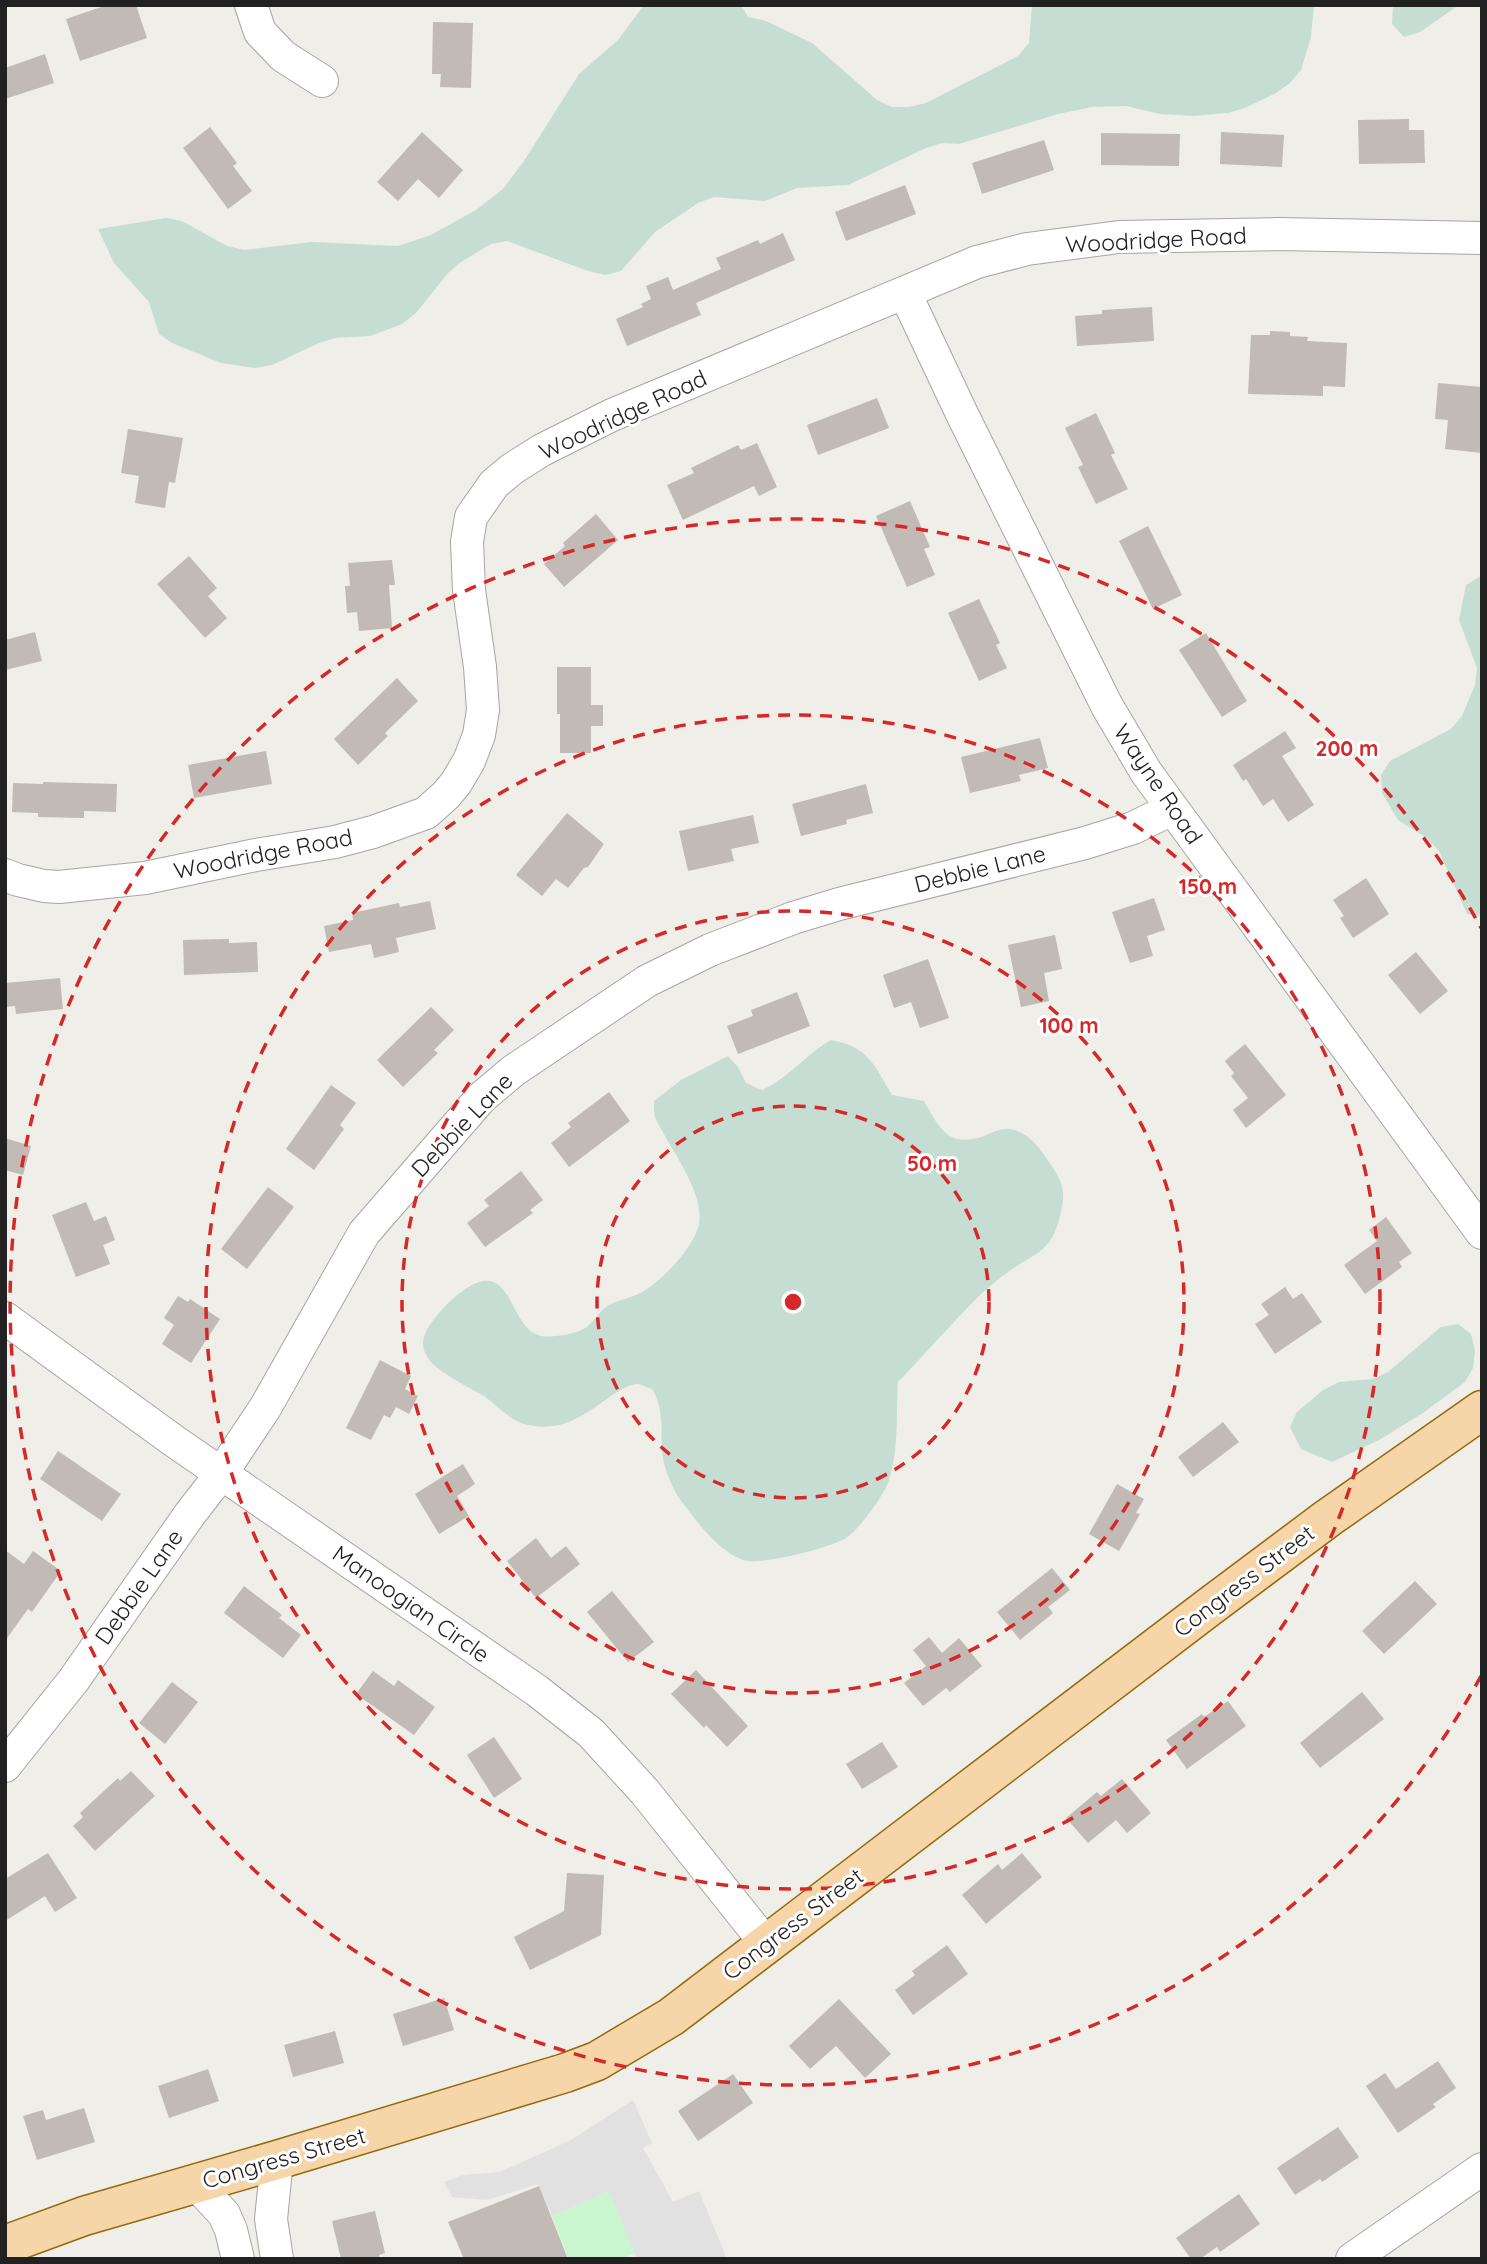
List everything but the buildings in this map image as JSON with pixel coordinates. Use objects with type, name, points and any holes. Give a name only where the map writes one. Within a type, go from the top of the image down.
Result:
[{"type":"main road","name":"Congress Street","points":[[5,2245],[84,2216],[565,2073],[597,2061],[671,2017],[1209,1606],[1482,1410]]},
{"type":"street","points":[[251,5],[260,32],[283,56],[321,81]]},
{"type":"street","name":"Woodridge Road","points":[[5,875],[31,883],[59,887],[145,878],[335,842],[426,813],[456,783],[480,735],[483,710],[469,590],[467,542],[471,517],[494,484],[512,469],[542,450],[612,415],[977,262],[1027,249],[1119,237],[1279,234],[1482,239]]},
{"type":"street","name":"Wayne Road","points":[[905,293],[967,426],[1107,706],[1146,772],[1482,1233]]},
{"type":"street","name":"Debbie Lane","points":[[5,1766],[73,1681],[190,1514],[222,1474],[265,1408],[364,1233],[481,1098],[513,1071],[647,981],[710,950],[793,918],[839,904],[1085,843],[1133,828],[1172,809]]},
{"type":"street","name":"Manoogian Circle","points":[[5,1318],[222,1474],[536,1690],[591,1733],[645,1792],[767,1945]]},
{"type":"street","points":[[277,2160],[271,2218],[277,2259]]},
{"type":"street","points":[[1352,2259],[1482,2169]]},
{"type":"street","points":[[196,2184],[224,2214],[238,2259]]},
{"type":"green space","points":[[644,5],[741,5],[748,17],[766,21],[812,43],[877,100],[892,107],[909,107],[926,103],[1018,56],[1029,43],[1032,5],[1314,5],[1311,37],[1301,70],[1290,83],[1276,93],[1245,108],[1228,113],[1194,116],[1160,114],[1126,106],[1092,107],[1058,114],[959,144],[942,143],[926,148],[848,185],[797,188],[765,201],[714,197],[698,203],[655,232],[621,271],[605,275],[507,241],[491,244],[448,273],[416,313],[402,324],[370,336],[335,338],[319,343],[272,365],[255,368],[221,363],[172,343],[159,334],[149,302],[114,263],[98,229],[166,218],[182,221],[227,246],[244,250],[312,242],[398,246],[431,235],[476,210],[503,189],[579,74],[618,40]]},
{"type":"green space","points":[[1393,5],[1459,5],[1420,32],[1404,37],[1392,24]]},
{"type":"green space","points":[[1479,577],[1482,578],[1482,916],[1467,914],[1439,851],[1427,838],[1398,820],[1382,793],[1381,775],[1390,761],[1451,729],[1462,716],[1475,685],[1477,668],[1459,620],[1466,585]]},
{"type":"green space","points":[[831,1040],[854,1047],[869,1059],[892,1095],[924,1101],[941,1128],[953,1138],[972,1139],[1007,1129],[1028,1137],[1057,1175],[1062,1185],[1062,1203],[1058,1225],[1049,1243],[979,1296],[898,1382],[892,1471],[881,1496],[857,1528],[838,1542],[811,1551],[764,1560],[743,1560],[726,1551],[711,1537],[674,1489],[663,1458],[661,1415],[653,1390],[638,1384],[632,1385],[564,1424],[541,1427],[528,1425],[510,1417],[484,1396],[439,1369],[426,1355],[423,1342],[436,1316],[463,1291],[479,1282],[490,1281],[499,1285],[523,1323],[541,1336],[565,1335],[583,1329],[609,1305],[651,1286],[668,1272],[689,1245],[698,1228],[700,1217],[690,1181],[656,1119],[654,1101],[681,1080],[728,1056],[738,1067],[746,1083],[762,1090],[781,1079]]},
{"type":"green space","points":[[1458,1324],[1471,1334],[1475,1351],[1473,1368],[1465,1382],[1423,1413],[1379,1440],[1332,1462],[1301,1449],[1290,1427],[1297,1412],[1323,1390],[1339,1382],[1373,1379],[1388,1372],[1441,1327]]},
{"type":"green space","points":[[609,2191],[635,2253],[621,2259],[569,2259],[552,2216]]},
{"type":"shaded area","points":[[633,2100],[652,2143],[643,2148],[673,2202],[699,2191],[727,2259],[637,2259],[609,2191],[552,2216],[538,2184],[487,2200],[452,2197],[444,2182],[463,2175],[500,2172],[571,2140]]}]
